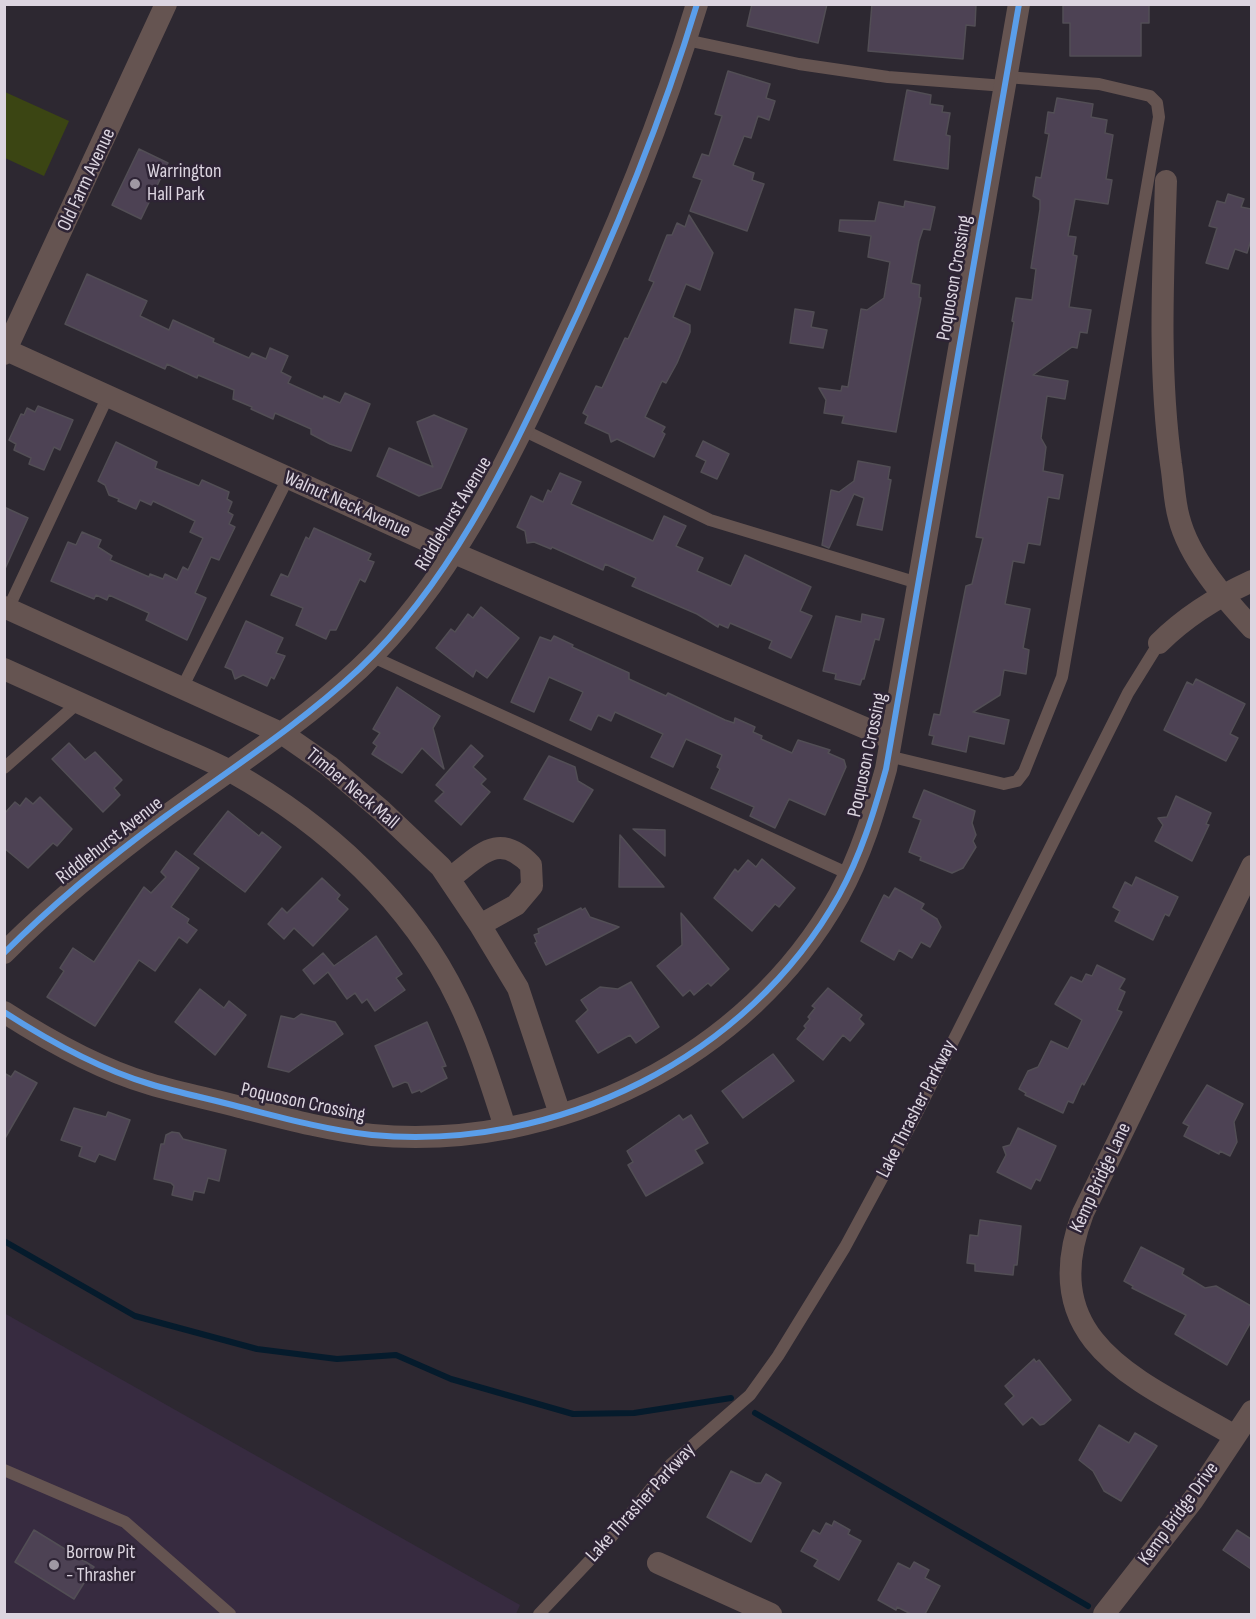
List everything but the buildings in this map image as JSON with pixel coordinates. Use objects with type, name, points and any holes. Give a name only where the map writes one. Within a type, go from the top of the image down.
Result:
[{"type":"street","name":"Old Farm Avenue","points":[[5,351],[166,4]]},
{"type":"street","name":"Riddlehurst Avenue","points":[[4,953],[98,868],[308,716],[370,656],[411,612],[454,553],[523,430],[583,303],[638,172],[697,4]]},
{"type":"street","name":"Poquoson Crossing","points":[[4,1012],[85,1058],[148,1083],[316,1126],[373,1135],[429,1136],[505,1127],[560,1114],[600,1101],[657,1075],[709,1042],[757,1003],[802,952],[839,895],[867,833],[890,747],[1019,4]]},
{"type":"street","points":[[1166,181],[1162,289],[1165,418],[1179,520],[1197,556],[1222,595],[1251,628]]},
{"type":"street","name":"Walnut Neck Avenue","points":[[5,351],[890,747]]},
{"type":"street","name":"Lake Thrasher Parkway","points":[[1159,643],[1175,626],[1222,595],[1251,581]]},
{"type":"street","name":"Timber Neck Mall","points":[[6,608],[283,734],[329,766],[382,811],[441,867],[518,988],[560,1114]]},
{"type":"street","points":[[4,669],[231,772],[298,815],[341,847],[386,894],[426,944],[458,998],[480,1048],[505,1127]]},
{"type":"street","points":[[449,879],[491,848],[506,847],[520,854],[531,865],[532,886],[516,905],[480,925]]},
{"type":"street","name":"Kemp Bridge Lane","points":[[1235,1436],[1122,1369],[1102,1352],[1086,1332],[1077,1314],[1071,1296],[1069,1266],[1073,1239],[1083,1213],[1251,866]]},
{"type":"street","name":"Kemp Bridge Drive","points":[[1104,1614],[1193,1500],[1251,1411]]},
{"type":"street","points":[[658,1563],[771,1614]]},
{"type":"lane","points":[[686,40],[810,66],[888,77],[1099,84],[1150,96],[1157,103],[1158,110],[1062,677],[1024,772],[1017,780],[1004,784],[890,747]]},
{"type":"lane","points":[[6,608],[108,396]]},
{"type":"lane","points":[[523,430],[710,520],[918,583]]},
{"type":"lane","points":[[182,688],[288,478]]},
{"type":"lane","name":"Lake Thrasher Parkway","points":[[539,1614],[609,1540],[671,1464],[750,1395],[778,1356],[845,1247],[912,1123],[1128,693],[1159,643]]},
{"type":"lane","points":[[370,656],[849,874]]},
{"type":"lane","points":[[4,768],[79,702]]},
{"type":"lane","points":[[4,1470],[125,1522],[230,1614]]},
{"type":"shaded area","points":[[4,1313],[520,1605],[516,1614],[5,1614]]},
{"type":"green space","points":[[5,92],[69,121],[44,176],[5,158]]},
{"type":"waterway","points":[[4,1241],[135,1316],[257,1349],[337,1359],[396,1355],[451,1379],[573,1414],[634,1413],[731,1398]]},
{"type":"waterway","points":[[755,1413],[1088,1606]]},
{"type":"cycle path","points":[[4,953],[62,899],[124,848],[313,709],[359,669],[420,601],[447,563],[494,483],[576,316],[651,140],[697,4]]},
{"type":"cycle path","points":[[4,1012],[57,1044],[93,1062],[131,1078],[161,1087],[338,1130],[372,1135],[441,1136],[510,1128],[577,1110],[641,1082],[700,1047],[754,1004],[800,953],[839,895],[872,817],[886,769],[1019,4]]},
{"type":"place","name":"Warrington Hall Park","points":[[135,184]]},
{"type":"place","name":"Borrow Pit - Thrasher","points":[[54,1565]]}]
